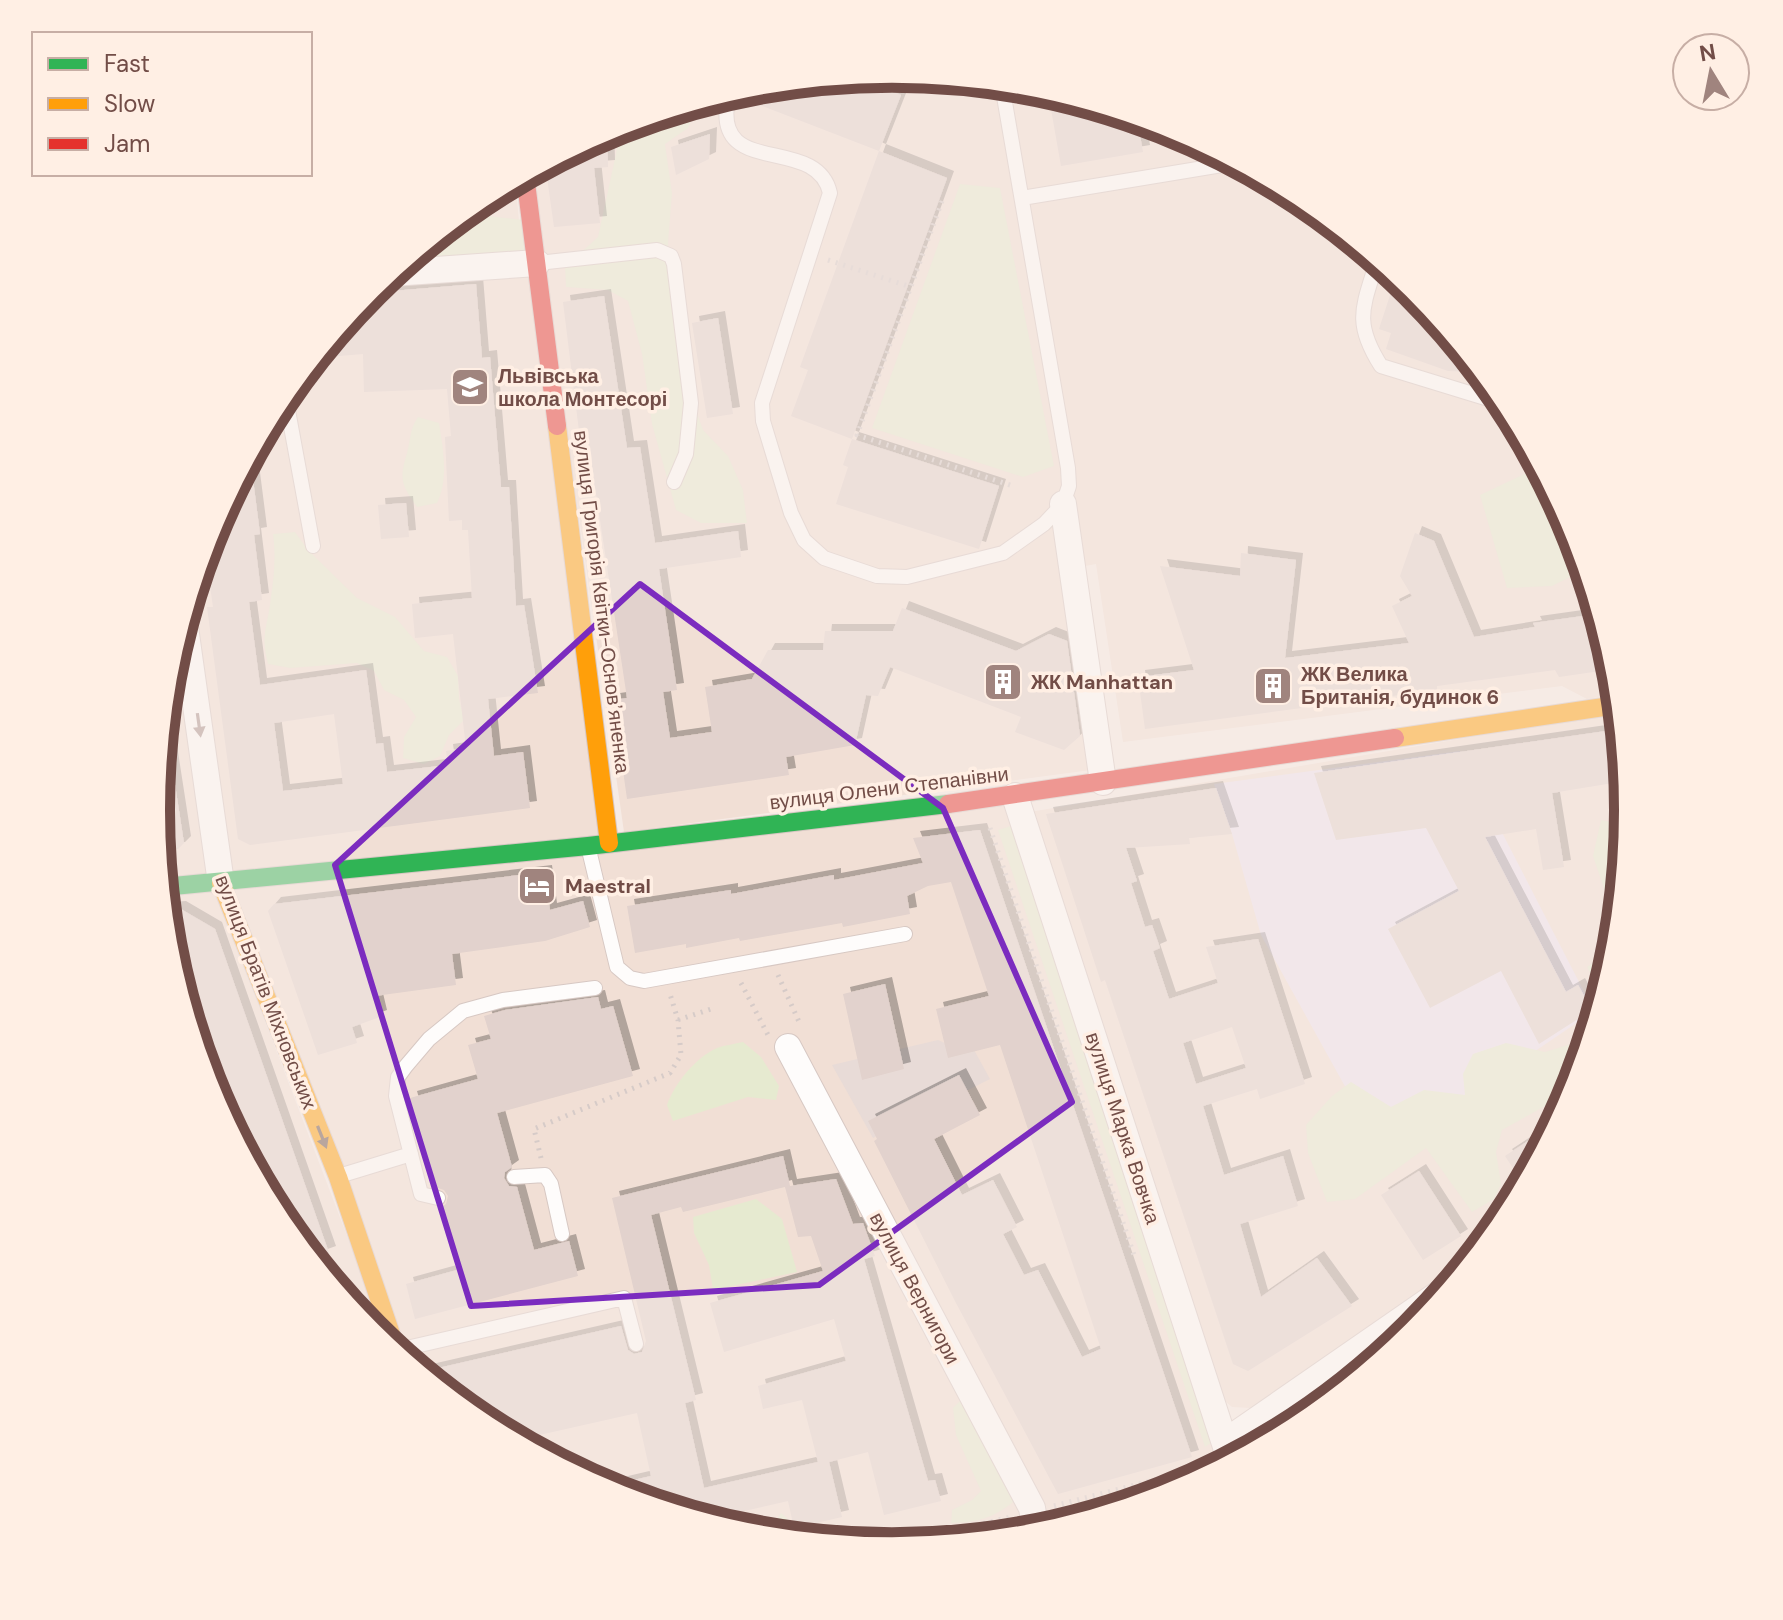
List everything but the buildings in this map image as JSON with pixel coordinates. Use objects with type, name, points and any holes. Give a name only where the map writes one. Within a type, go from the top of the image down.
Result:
[{"type":"street","name":"вулиця Григорія Квітки-Основʼяненка","points":[[527,188],[609,843]]},
{"type":"street","points":[[410,272],[537,263]]},
{"type":"street","points":[[1063,504],[1103,782]]},
{"type":"street","name":"вулиця Братів Міхновських","points":[[183,669],[221,883],[338,1177],[388,1328]]},
{"type":"street","name":"вулиця Олени Степанівни","points":[[174,886],[588,846],[1015,796],[1606,707]]},
{"type":"street","name":"вулиця Марка Вовчка","points":[[1015,796],[1226,1449]]},
{"type":"street","name":"вулиця Вернигори","points":[[788,1047],[1029,1519]]},
{"type":"street","points":[[1378,1344],[1406,1316]]},
{"type":"street","points":[[1243,1440],[1353,1365]]},
{"type":"lane","points":[[727,108],[725,122],[732,139],[748,148],[807,164],[827,181],[830,193],[762,403],[763,421],[791,513],[804,540],[824,558],[877,576],[907,577],[1003,553],[1044,524],[1063,504],[1069,486],[1004,97]]},
{"type":"lane","points":[[1022,198],[1218,166]]},
{"type":"lane","points":[[537,263],[657,250],[671,256],[691,403],[686,454],[674,482]]},
{"type":"lane","points":[[1374,272],[1361,313],[1368,345],[1381,366],[1484,397]]},
{"type":"lane","points":[[288,413],[313,546]]},
{"type":"lane","points":[[588,846],[617,967],[630,978],[644,981],[905,934]]},
{"type":"lane","points":[[438,1198],[421,1194],[396,1096],[398,1077],[429,1039],[463,1011],[503,1000],[595,988]]},
{"type":"lane","points":[[338,1177],[411,1154]]},
{"type":"lane","points":[[514,1177],[545,1175],[551,1184],[562,1234]]},
{"type":"lane","points":[[410,1348],[624,1298],[636,1344]]},
{"type":"path","points":[[942,201],[857,435],[1013,486]]},
{"type":"path","points":[[810,254],[911,287]]},
{"type":"path","points":[[988,821],[1139,1272]]},
{"type":"path","points":[[732,964],[773,1045],[788,1047],[804,1033],[775,970]]},
{"type":"path","points":[[545,1175],[534,1129],[670,1073],[681,1055],[678,1020],[671,994],[656,993]]},
{"type":"path","points":[[678,1020],[711,1009]]},
{"type":"path","points":[[1200,1452],[1203,1461]]},
{"type":"highlighted area","points":[[640,584],[943,808],[1072,1102],[819,1285],[471,1306],[335,865]]},
{"type":"shaded area","points":[[892,88],[939,90],[986,94],[1078,113],[1124,126],[1211,162],[1293,210],[1331,237],[1402,299],[1434,334],[1464,370],[1517,449],[1559,534],[1589,623],[1600,669],[1604,696],[1587,699],[1562,686],[1123,742],[1096,564],[1068,569],[1098,769],[624,832],[532,185],[572,162],[659,126],[751,102],[797,94]]},
{"type":"shaded area","points":[[516,194],[521,241],[426,258]]},
{"type":"shaded area","points":[[530,272],[601,835],[173,878],[170,810],[176,716],[194,623],[224,534],[266,449],[291,409],[349,334],[404,277]]},
{"type":"shaded area","points":[[1607,714],[1614,810],[1612,857],[1600,951],[1575,1042],[1539,1129],[1492,1211],[1435,1285],[1251,1408],[1232,1407],[1219,1396],[1030,812]]},
{"type":"shaded area","points":[[1460,751],[1588,1000],[1582,1019],[1383,1155],[1261,935],[1214,784]]},
{"type":"shaded area","points":[[1008,803],[1219,1454],[1124,1494],[1078,1507],[986,1526],[892,1532],[797,1526],[705,1507],[615,1477],[530,1435],[452,1383],[397,1336],[232,888]]},
{"type":"shaded area","points":[[215,890],[378,1318],[319,1250],[291,1211],[244,1129],[224,1086],[194,997],[183,951],[175,893]]},
{"type":"shaded area","points":[[968,1039],[990,1079],[873,1138],[832,1065],[938,1040],[947,1044]]},
{"type":"shaded area","points":[[1377,1345],[1293,1410],[1233,1444]]},
{"type":"green space","points":[[693,116],[688,128],[665,144],[672,193],[668,243],[679,362],[703,430],[728,456],[743,490],[747,523],[701,523],[676,510],[652,424],[642,354],[628,301],[608,290],[566,287],[565,267],[598,237],[619,142]]},
{"type":"green space","points":[[960,184],[1000,188],[1054,466],[1023,477],[872,428]]},
{"type":"green space","points":[[481,216],[525,220],[527,257],[417,266],[452,237]]},
{"type":"green space","points":[[418,417],[439,423],[444,474],[437,503],[417,507],[402,476]]},
{"type":"green space","points":[[1529,472],[1559,534],[1574,575],[1552,586],[1507,588],[1480,495]]},
{"type":"green space","points":[[295,532],[308,550],[357,598],[395,617],[424,651],[447,657],[458,676],[464,720],[449,735],[440,756],[424,764],[403,758],[404,737],[416,717],[404,700],[384,690],[374,671],[357,663],[290,668],[268,664],[265,637],[274,574],[273,534]]},
{"type":"green space","points":[[1601,820],[1613,822],[1608,899],[1593,856]]},
{"type":"green space","points":[[1017,824],[1218,1438],[1205,1447],[998,830]]},
{"type":"green space","points":[[1598,959],[1593,979],[1587,967]]},
{"type":"green space","points":[[743,1042],[761,1057],[779,1086],[776,1100],[748,1097],[673,1121],[667,1105],[687,1072],[717,1048]]},
{"type":"green space","points":[[1506,1043],[1545,1052],[1575,1043],[1551,1103],[1502,1130],[1496,1152],[1501,1184],[1494,1199],[1472,1212],[1426,1148],[1355,1199],[1327,1202],[1308,1153],[1306,1125],[1332,1096],[1351,1082],[1391,1107],[1424,1090],[1465,1095],[1463,1074],[1473,1054]]},
{"type":"green space","points":[[756,1199],[782,1219],[797,1272],[713,1290],[709,1265],[694,1233],[693,1217]]},
{"type":"green space","points":[[961,1400],[1020,1496],[988,1517],[951,1523],[952,1510],[972,1500],[981,1491],[956,1435],[953,1408]]},
{"type":"green space","points":[[781,1513],[789,1525],[775,1522]]},
{"type":"traffic: fast","points":[[174,886],[588,846],[948,804]]},
{"type":"traffic: slow","points":[[557,426],[609,843]]},
{"type":"traffic: slow","points":[[1395,738],[1606,707]]},
{"type":"traffic: slow","points":[[221,883],[338,1177],[389,1329]]},
{"type":"traffic: jam","points":[[527,188],[557,426]]},
{"type":"traffic: jam","points":[[948,804],[1395,738]]},
{"type":"place","name":"Львівська школа Монтесорі","points":[[470,387]]},
{"type":"place","name":"ЖК Manhattan","points":[[1003,682]]},
{"type":"place","name":"ЖК Велика Британія, будинок 6","points":[[1273,686]]},
{"type":"place","name":"Maestral","points":[[537,886]]}]
